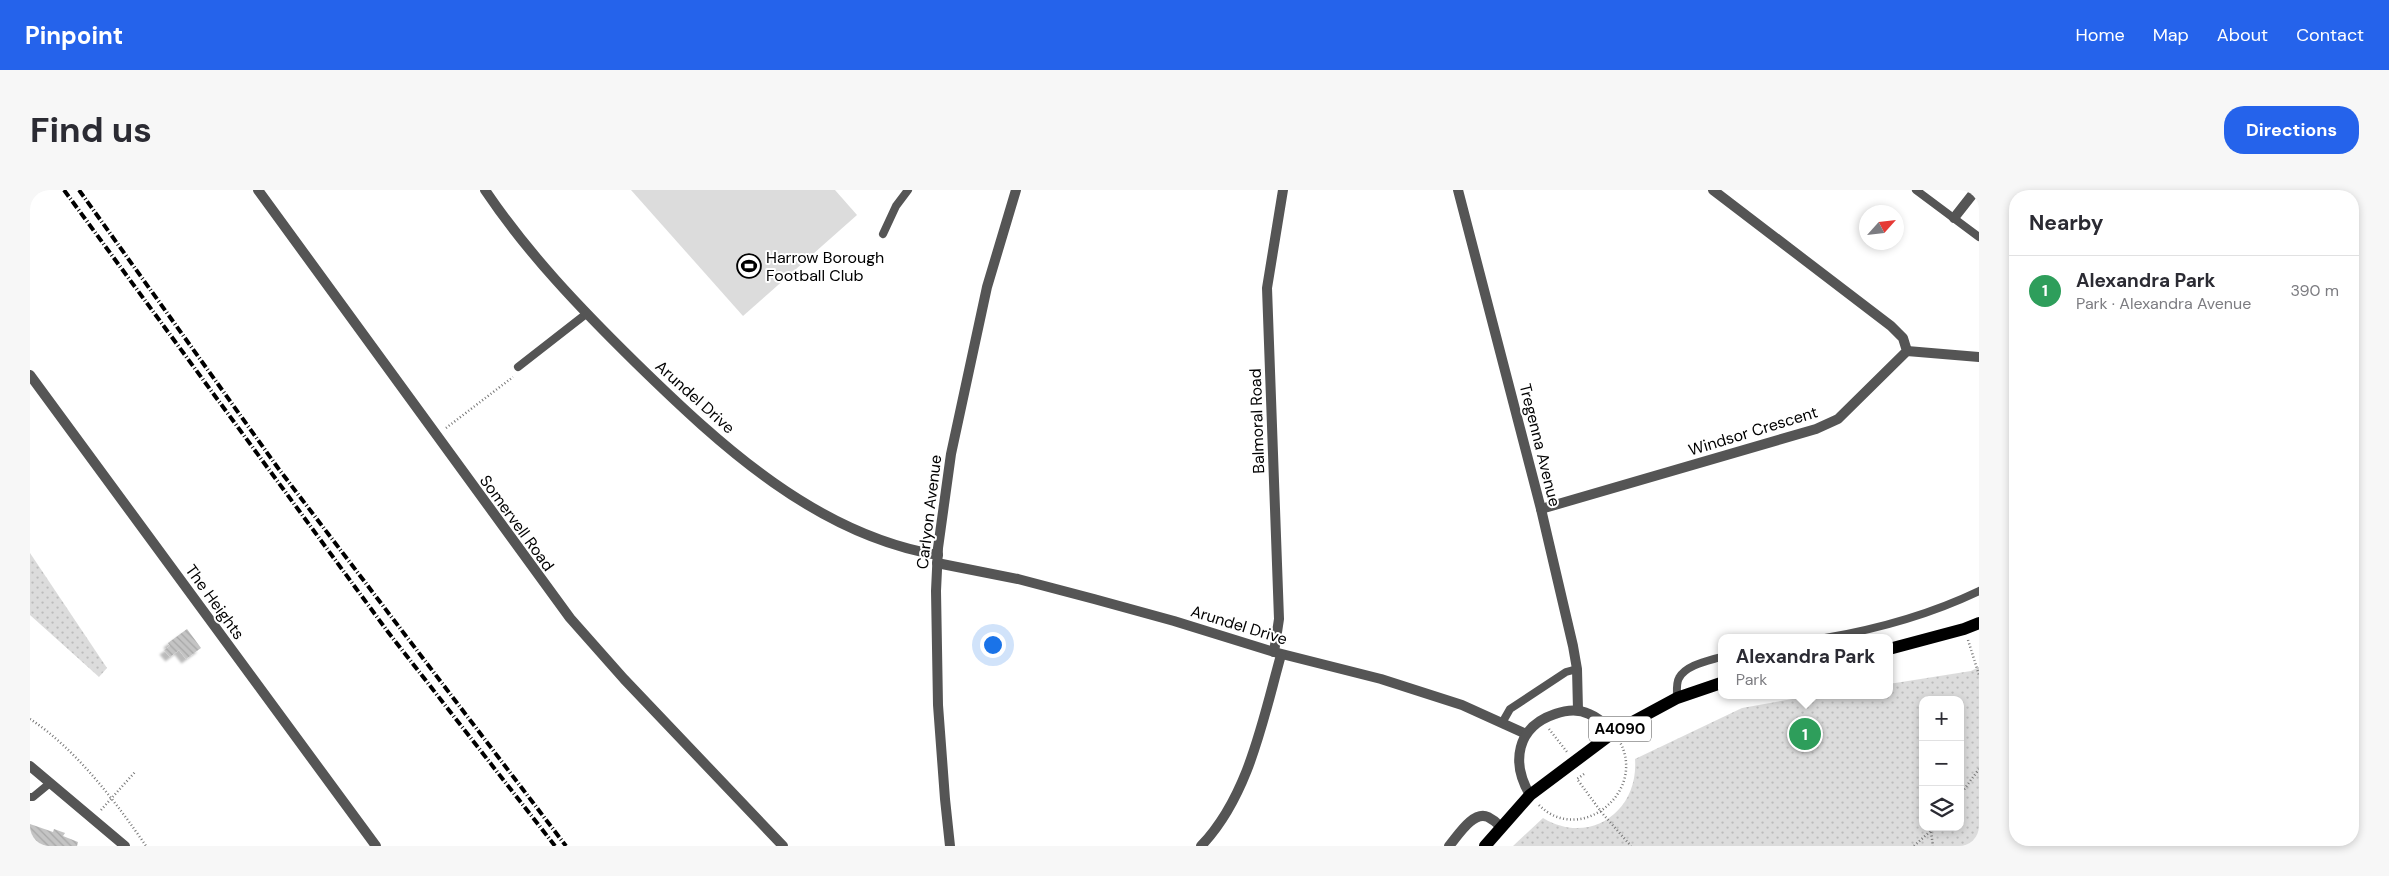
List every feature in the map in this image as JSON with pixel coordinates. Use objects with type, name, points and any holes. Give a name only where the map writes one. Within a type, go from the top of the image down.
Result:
[{"type":"main road","points":[[1893,648],[1964,630],[1979,623]]},
{"type":"main road","name":"A4090","points":[[1485,846],[1500,826],[1530,795],[1614,732],[1677,698],[1718,684]]},
{"type":"street","name":"Somervell Road","points":[[258,190],[544,585],[590,643],[783,846]]},
{"type":"street","name":"Arundel Drive","points":[[485,190],[521,241],[586,314],[700,423],[775,483],[826,514],[877,539],[937,559],[1094,599],[1174,621],[1278,654],[1411,688],[1468,708],[1526,734]]},
{"type":"street","name":"Balmoral Road","points":[[1201,846],[1224,817],[1240,785],[1254,745],[1278,654],[1279,619],[1267,288],[1283,190]]},
{"type":"street","name":"Tregenna Avenue","points":[[1458,190],[1541,509],[1577,669],[1578,710]]},
{"type":"street","points":[[1713,190],[1891,326],[1903,338],[1907,352],[1979,357]]},
{"type":"street","points":[[1954,218],[1976,190]]},
{"type":"street","name":"Carlyon Avenue","points":[[950,846],[944,799],[938,705],[937,559],[951,454],[987,287],[1013,191]]},
{"type":"street","name":"Windsor Crescent","points":[[1541,509],[1816,429],[1838,419],[1907,352]]},
{"type":"street","name":"The Heights","points":[[30,375],[376,846]]},
{"type":"street","points":[[1530,795],[1519,771],[1518,756],[1526,734],[1541,720],[1558,713],[1578,710],[1597,717],[1614,732]]},
{"type":"street","points":[[30,766],[126,846]]},
{"type":"street","points":[[1449,846],[1471,820],[1481,815],[1488,816],[1500,826]]},
{"type":"lane","points":[[883,234],[896,206],[908,190]]},
{"type":"lane","points":[[1916,190],[1979,237]]},
{"type":"lane","points":[[518,367],[586,314]]},
{"type":"lane","points":[[1845,634],[1875,628],[1911,617],[1979,592]]},
{"type":"lane","points":[[1677,698],[1678,679],[1683,673],[1697,664],[1718,658]]},
{"type":"lane","points":[[1502,723],[1510,709],[1566,672],[1577,669]]},
{"type":"lane","points":[[30,797],[41,792],[50,782]]},
{"type":"path","points":[[436,436],[515,375],[518,367]]},
{"type":"path","points":[[1964,630],[1979,674]]},
{"type":"path","points":[[30,719],[69,753],[111,798],[146,846]]},
{"type":"path","points":[[1541,720],[1569,754]]},
{"type":"path","points":[[1548,815],[1568,820],[1587,819],[1602,813],[1619,795],[1626,776],[1626,754]]},
{"type":"path","points":[[1964,790],[1979,769]]},
{"type":"path","points":[[93,819],[136,772]]},
{"type":"path","points":[[1584,774],[1577,779],[1602,813],[1631,846]]},
{"type":"path","points":[[1914,846],[1931,832]]},
{"type":"path","points":[[1931,832],[1933,846]]},
{"type":"shaded area","name":"Harrow Borough Football Club","points":[[631,190],[835,190],[857,215],[743,316]]},
{"type":"shaded area","points":[[30,553],[107,668],[99,677],[30,615]]},
{"type":"shaded area","points":[[1979,667],[1979,846],[1513,846],[1543,818],[1560,826],[1577,828],[1593,826],[1608,819],[1620,808],[1629,795],[1634,778],[1635,759],[1742,708],[1793,699],[1893,699],[1893,683],[1971,671]]},
{"type":"building","points":[[187,629],[201,648],[186,659],[179,650],[170,657],[164,650],[170,646],[168,643]]},
{"type":"building","points":[[30,824],[53,832],[54,829],[65,833],[63,836],[78,842],[77,846],[35,846],[30,844]]},
{"type":"railway","points":[[64,190],[388,632],[555,846]]},
{"type":"railway","points":[[79,190],[278,468],[566,846]]},
{"type":"place","name":"Harrow Borough Football Club","points":[[749,266]]},
{"type":"place","name":"Alexandra Park","points":[[1805,734]]}]
